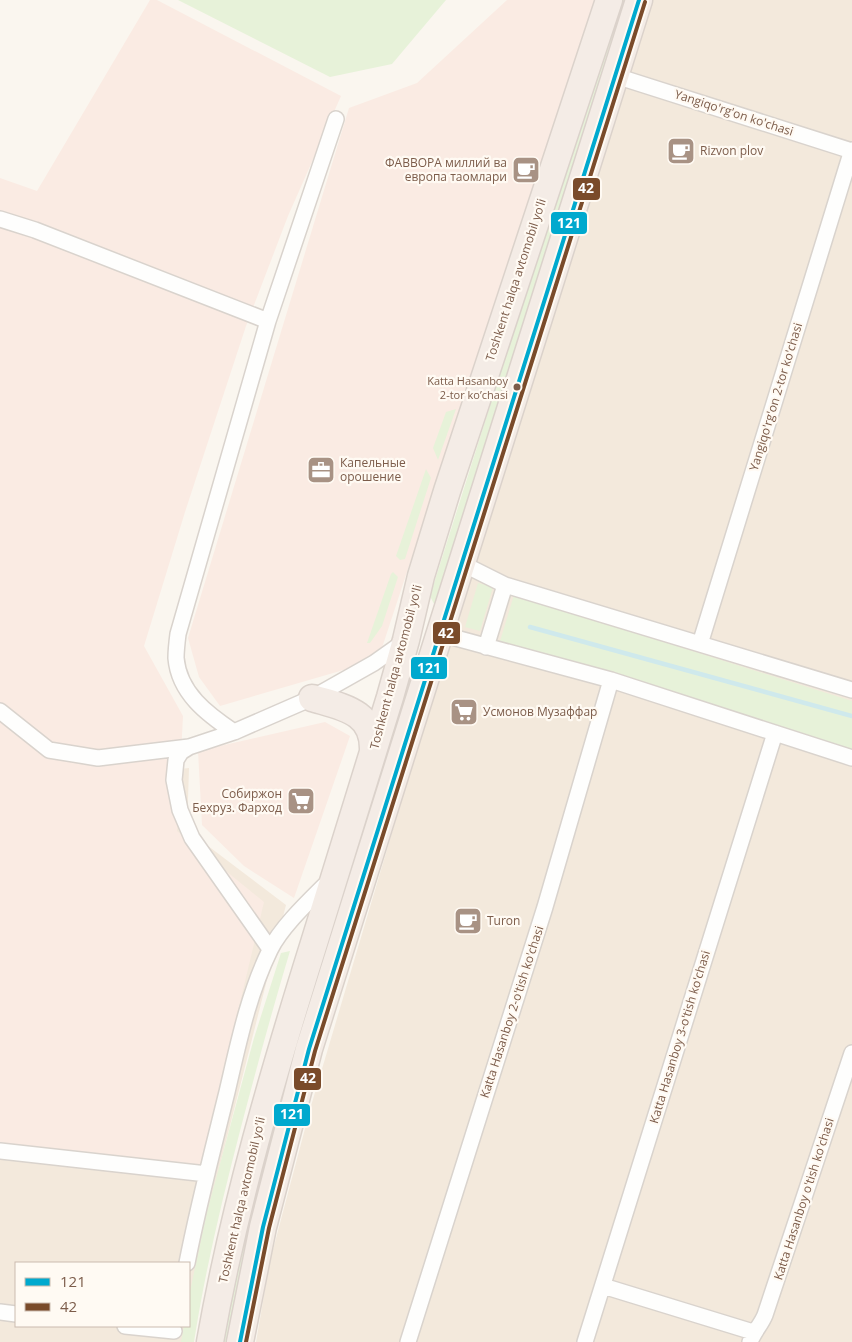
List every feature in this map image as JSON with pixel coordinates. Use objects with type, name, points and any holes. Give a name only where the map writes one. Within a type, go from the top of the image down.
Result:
[{"type":"highway","name":"Toshkent halqa avtomobil yo'li","points":[[210,1342],[234,1230],[277,1061],[406,640],[421,576],[447,490],[608,0]]},
{"type":"highway","points":[[240,1342],[263,1227],[310,1049],[639,0]]},
{"type":"highway","points":[[406,640],[441,634]]},
{"type":"highway","points":[[312,698],[349,710],[363,718],[372,735],[373,750]]},
{"type":"street","name":"Yangiqo'rg'on ko'chasi","points":[[616,76],[852,150]]},
{"type":"street","points":[[234,732],[207,714],[193,699],[183,682],[176,656],[178,634],[268,321],[336,119]]},
{"type":"street","name":"Yangiqo'rg'on 2-tor ko'chasi","points":[[700,644],[852,150]]},
{"type":"street","points":[[0,219],[35,230],[268,321]]},
{"type":"street","points":[[463,564],[505,584],[700,644],[851,685]]},
{"type":"street","points":[[486,647],[505,584]]},
{"type":"street","points":[[441,634],[611,680],[852,758]]},
{"type":"street","points":[[0,711],[49,750],[98,758],[189,747],[234,732],[312,698],[374,662],[406,640]]},
{"type":"street","name":"Katta Hasanboy 2-o'tish ko'chasi","points":[[408,1342],[545,908],[611,680]]},
{"type":"street","name":"Katta Hasanboy 3-o'tish ko'chasi","points":[[585,1342],[775,733]]},
{"type":"street","points":[[189,747],[181,752],[176,760],[174,780],[184,819],[192,838],[270,949]]},
{"type":"street","points":[[187,1262],[240,1037],[254,990],[270,949],[294,917],[335,874]]},
{"type":"street","name":"Katta Hasanboy o'tish ko'chasi","points":[[752,1337],[765,1315],[852,1053]]},
{"type":"street","points":[[0,1151],[207,1174]]},
{"type":"street","points":[[603,1286],[752,1337]]},
{"type":"street","points":[[0,1312],[15,1314]]},
{"type":"street","points":[[132,1327],[174,1333]]},
{"type":"shaded area","points":[[150,0],[157,0],[341,96],[288,216],[246,326],[185,512],[144,646],[183,716],[177,831],[264,902],[200,1170],[0,1146],[0,178],[37,191]]},
{"type":"shaded area","points":[[507,0],[595,0],[378,660],[220,706],[199,677],[188,638],[349,108],[417,83]]},
{"type":"shaded area","points":[[639,0],[852,0],[852,1342],[256,1342],[270,1261],[311,1106]]},
{"type":"shaded area","points":[[325,722],[350,736],[294,898],[244,866],[202,825],[198,751]]},
{"type":"shaded area","points":[[189,768],[187,830],[286,905],[219,1169],[190,1317],[190,1262],[15,1262],[15,1327],[188,1327],[185,1342],[0,1342],[0,788]]},
{"type":"green space","points":[[178,0],[446,0],[392,64],[330,77]]},
{"type":"green space","points":[[618,0],[628,0],[436,608],[430,596]]},
{"type":"green space","points":[[456,409],[438,460],[433,448],[446,412]]},
{"type":"green space","points":[[426,469],[431,478],[405,559],[400,560],[396,556]]},
{"type":"green space","points":[[393,572],[398,577],[382,626],[370,643],[367,643],[391,574]]},
{"type":"green space","points":[[478,583],[493,587],[480,631],[465,627]]},
{"type":"green space","points":[[514,595],[852,701],[852,750],[500,641]]},
{"type":"green space","points":[[400,694],[410,696],[229,1342],[219,1342],[255,1176]]},
{"type":"green space","points":[[290,951],[258,1063],[227,1183],[198,1315],[194,1342],[181,1342],[184,1327],[190,1327],[190,1291],[207,1212],[254,1038],[281,953]]},
{"type":"waterway","points":[[530,627],[852,716]]},
{"type":"transit line","name":"121","points":[[240,1342],[263,1227],[309,1049],[639,0]]},
{"type":"transit line","name":"42","points":[[246,1342],[269,1228],[315,1051],[645,2]]},
{"type":"place","name":"Rizvon plov","points":[[681,151]]},
{"type":"place","name":"ФАВВОРА миллий ва европа таомлари","points":[[526,170]]},
{"type":"place","name":"Katta Hasanboy 2-tor ko’chasi","points":[[517,387]]},
{"type":"place","name":"Капельные орошение","points":[[321,470]]},
{"type":"place","name":"Усмонов Музаффар","points":[[464,712]]},
{"type":"place","name":"Собиржон Бехруз. Фарход","points":[[301,801]]},
{"type":"place","name":"Turon","points":[[468,921]]}]
